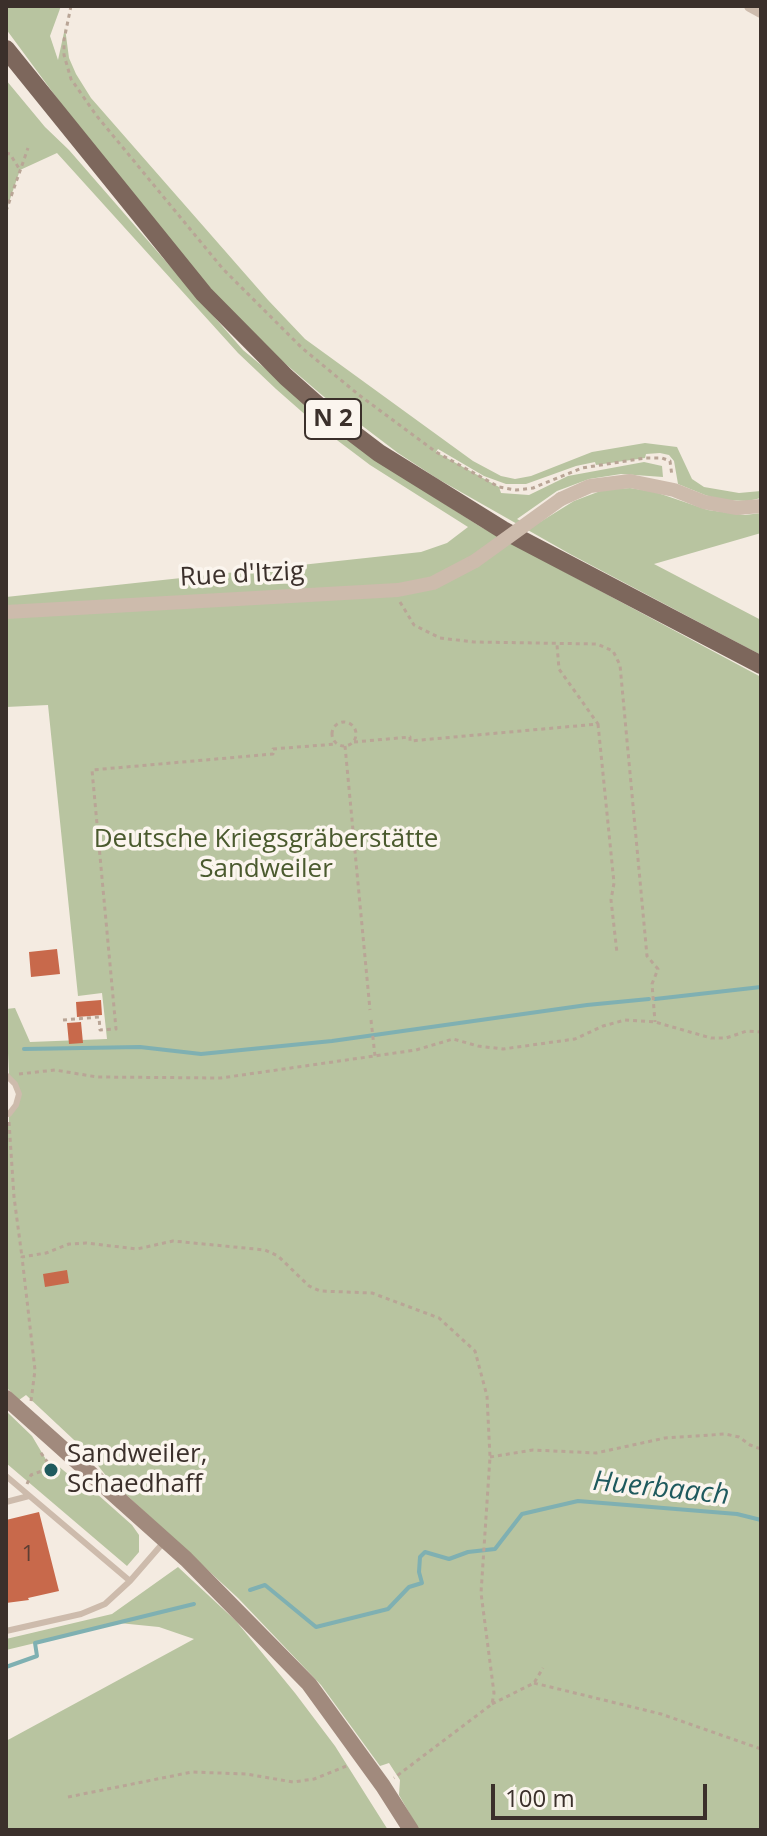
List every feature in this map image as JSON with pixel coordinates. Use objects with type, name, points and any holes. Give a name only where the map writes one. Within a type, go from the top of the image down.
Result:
[{"type":"main road","name":"N 2","points":[[6,49],[204,294],[286,377],[329,415],[379,453],[473,513],[761,665]]},
{"type":"main road","points":[[6,1398],[166,1541],[309,1684],[411,1830]]},
{"type":"street","points":[[750,6],[761,12]]},
{"type":"street","name":"Rue d'Itzig","points":[[6,612],[398,590],[433,583],[475,561],[561,499],[590,486],[630,481],[674,490]]},
{"type":"street","points":[[674,490],[715,504],[737,508],[761,506]]},
{"type":"lane","points":[[7,1075],[19,1094],[9,1114]]},
{"type":"lane","points":[[6,1476],[130,1581]]},
{"type":"lane","points":[[6,1502],[29,1496]]},
{"type":"lane","points":[[6,1631],[81,1614],[105,1604],[166,1541]]},
{"type":"path","points":[[71,6],[64,55],[71,79],[96,115],[223,269],[302,348],[359,395],[436,452],[499,487],[516,490],[533,488],[582,468],[662,458],[670,461],[674,490]]},
{"type":"path","points":[[6,211],[28,148]]},
{"type":"path","points":[[6,153],[10,154],[20,170]]},
{"type":"path","points":[[398,590],[400,603],[414,625],[440,638],[474,642],[597,644],[613,651],[620,665],[647,956],[658,969],[652,984],[655,1022]]},
{"type":"path","points":[[557,643],[559,669],[598,724],[614,883],[611,900],[617,953]]},
{"type":"path","points":[[336,744],[332,731],[343,722],[355,728],[354,742]]},
{"type":"path","points":[[63,1020],[99,1017],[100,1030],[116,1029],[92,770],[273,754],[273,749],[345,746],[354,742],[410,737],[410,741],[598,724]]},
{"type":"path","points":[[345,746],[370,1010]]},
{"type":"path","points":[[371,1020],[375,1056]]},
{"type":"path","points":[[7,1075],[55,1070],[97,1077],[221,1078],[416,1050],[453,1039],[503,1049],[575,1039],[625,1020],[655,1022],[711,1038],[726,1038],[747,1031],[761,1032]]},
{"type":"path","points":[[9,1114],[14,1197],[35,1370],[30,1404],[21,1413]]},
{"type":"path","points":[[22,1257],[46,1253],[69,1244],[86,1243],[137,1249],[173,1241],[265,1250],[278,1256],[309,1286],[320,1291],[372,1293],[439,1318],[475,1351],[487,1396],[490,1457],[481,1593],[494,1693],[492,1704]]},
{"type":"path","points":[[490,1457],[533,1450],[596,1453],[665,1438],[725,1434],[739,1437],[761,1449]]},
{"type":"path","points":[[22,1490],[31,1475],[42,1471],[48,1463],[39,1450]]},
{"type":"path","points":[[383,1786],[492,1704],[534,1683],[543,1668]]},
{"type":"path","points":[[534,1683],[661,1714],[761,1749]]},
{"type":"path","points":[[68,1797],[192,1772],[304,1781],[363,1758]]},
{"type":"green space","points":[[6,6],[61,6],[50,36],[58,60],[65,28],[69,58],[91,98],[268,300],[305,339],[473,461],[501,476],[515,479],[531,476],[592,452],[645,443],[677,447],[692,479],[704,487],[739,493],[761,491],[761,498],[748,501],[721,500],[705,495],[678,484],[674,461],[669,455],[660,453],[596,465],[595,462],[526,484],[506,484],[484,476],[438,449],[436,452],[499,487],[501,493],[529,495],[568,476],[644,462],[662,466],[663,477],[621,474],[589,479],[557,491],[517,519],[532,527],[574,501],[603,490],[630,488],[655,492],[708,510],[745,515],[761,513],[761,533],[654,564],[761,620],[761,655],[570,554],[438,479],[323,396],[274,354],[215,294],[96,151],[6,29]]},
{"type":"green space","name":"Deutsche Kriegsgräberstätte Sandweiler","points":[[6,80],[243,350],[374,459],[481,527],[761,677],[761,1830],[419,1830],[399,1795],[400,1780],[389,1763],[380,1766],[321,1685],[238,1598],[107,1477],[89,1454],[26,1395],[19,1400],[6,1387],[6,1122],[9,1122],[9,1114],[19,1094],[9,1075],[6,1009],[15,1008],[30,1042],[107,1039],[102,993],[78,996],[48,705],[6,707],[6,597],[421,552],[447,543],[468,527],[370,465],[276,389],[238,353],[57,153],[20,170],[6,211]]},
{"type":"green space","points":[[6,1411],[32,1436],[48,1463],[42,1471],[51,1479],[58,1471],[55,1468],[57,1465],[75,1480],[87,1485],[132,1525],[139,1535],[139,1552],[127,1566],[6,1463]]},
{"type":"green space","points":[[178,1567],[236,1621],[295,1693],[335,1746],[388,1830],[6,1830],[6,1741],[194,1639],[159,1627],[119,1623],[6,1650],[6,1639],[112,1614]]},
{"type":"building","points":[[57,949],[60,974],[31,977],[29,952]]},
{"type":"building","points":[[101,1000],[102,1015],[77,1017],[76,1002]]},
{"type":"building","points":[[81,1022],[83,1043],[69,1044],[67,1023]]},
{"type":"building","points":[[67,1270],[69,1283],[45,1287],[43,1274]]},
{"type":"building","points":[[39,1512],[59,1591],[6,1603],[6,1520]]},
{"type":"waterway","points":[[655,999],[761,987]]},
{"type":"waterway","points":[[24,1049],[140,1047],[201,1054],[332,1041],[649,999]]},
{"type":"waterway","name":"Huerbaach","points":[[250,1590],[265,1585],[316,1627],[388,1609],[409,1587],[422,1583],[420,1557],[425,1552],[449,1559],[468,1552],[495,1549],[522,1514],[578,1501],[737,1514],[761,1520]]},
{"type":"waterway","name":"Huerbaach","points":[[6,1667],[37,1656],[35,1643],[194,1604]]},
{"type":"place","name":"Sandweiler, Schaedhaff","points":[[51,1470]]}]
